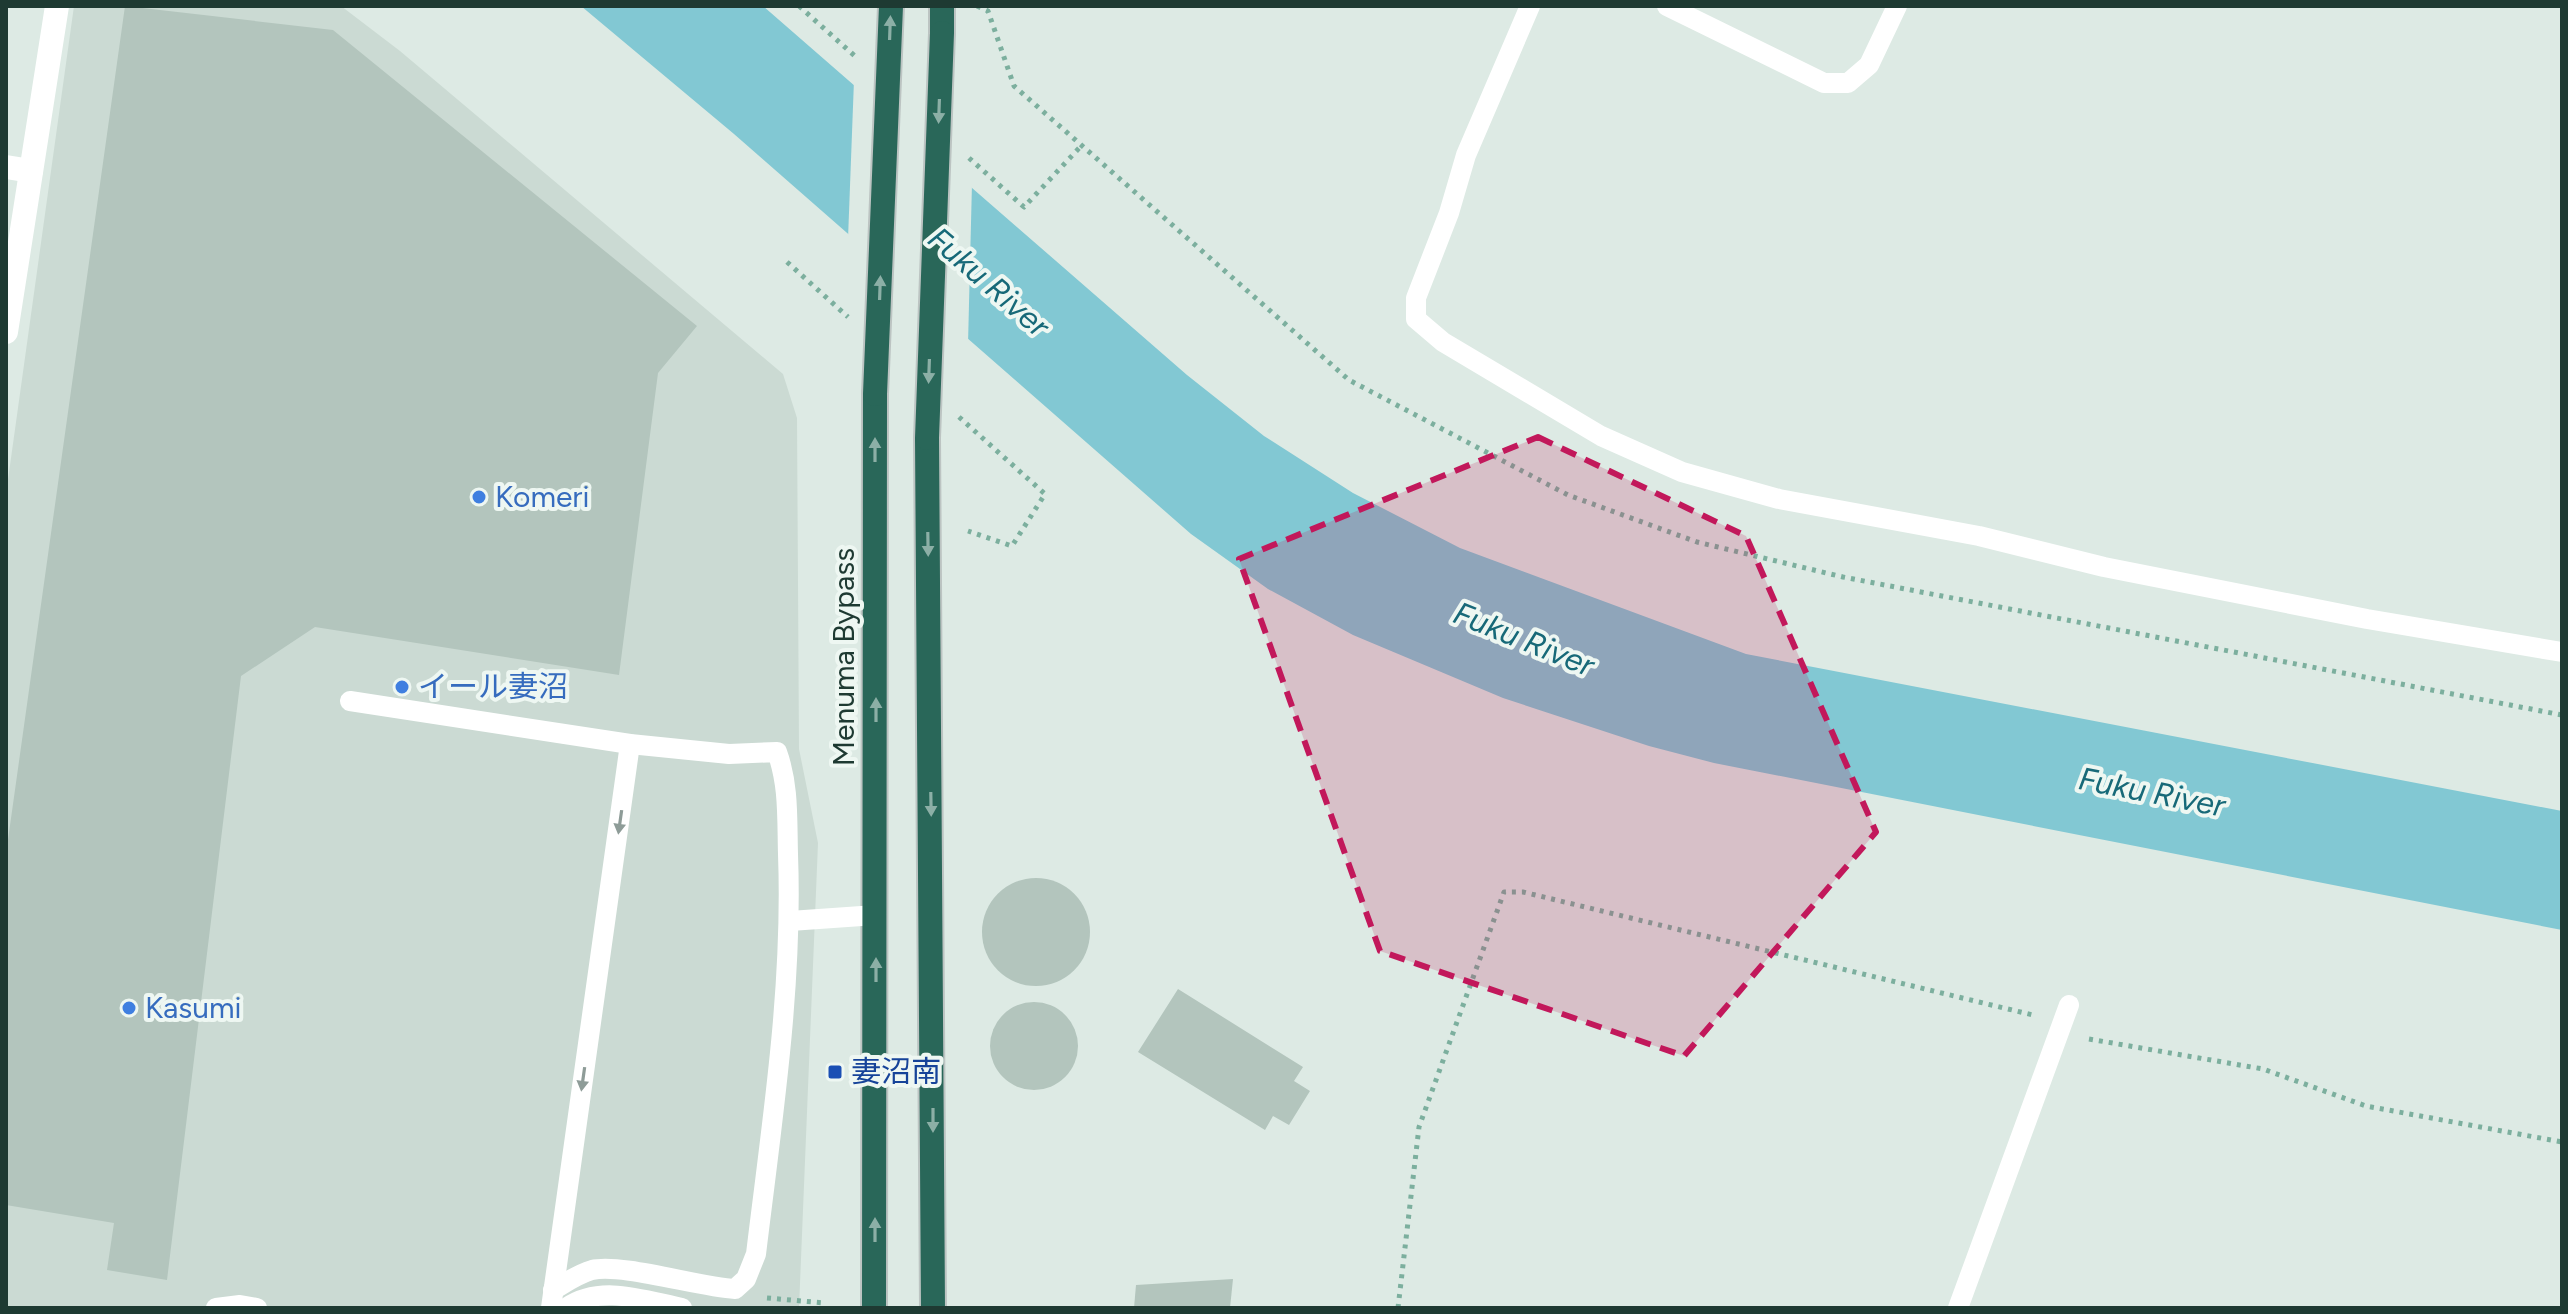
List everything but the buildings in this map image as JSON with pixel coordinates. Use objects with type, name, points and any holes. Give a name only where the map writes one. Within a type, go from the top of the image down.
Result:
[{"type":"highway","name":"Menuma Bypass","points":[[874,1308],[875,394],[891,6]]},
{"type":"highway","points":[[933,1308],[927,438],[942,6]]},
{"type":"street","points":[[6,332],[57,6]]},
{"type":"street","points":[[6,167],[31,171]]},
{"type":"lane","points":[[1530,6],[1466,155],[1449,213],[1416,298],[1416,319],[1443,342],[1601,436],[1682,472],[1779,499],[1979,536],[2104,567],[2336,613],[2562,652]]},
{"type":"lane","points":[[1667,6],[1824,83],[1848,83],[1869,65],[1897,6]]},
{"type":"lane","points":[[350,701],[630,744],[729,754],[777,752],[786,777],[790,921],[786,1002],[756,1254],[746,1279],[735,1289],[715,1288],[654,1275],[594,1269],[552,1299]]},
{"type":"lane","points":[[552,1299],[630,744]]},
{"type":"lane","points":[[790,921],[876,915]]},
{"type":"lane","points":[[1958,1308],[2065,1014]]},
{"type":"lane","points":[[566,1308],[584,1296],[600,1294],[682,1308]]},
{"type":"lane","points":[[216,1308],[240,1305],[257,1308]]},
{"type":"path","points":[[1024,207],[1082,145]]},
{"type":"path","points":[[1398,1308],[1419,1127],[1504,892],[1523,892],[2065,1014],[2085,1038],[2263,1069],[2366,1106],[2562,1142]]},
{"type":"path","points":[[762,1297],[825,1303]]},
{"type":"highlighted area","points":[[1538,437],[1746,536],[1876,832],[1684,1056],[1380,951],[1239,559]]},
{"type":"shaded area","name":"イール妻沼","points":[[74,6],[341,6],[400,51],[783,374],[797,418],[799,749],[818,843],[799,1308],[6,1308],[6,494]]},
{"type":"water","name":"Fuku River","points":[[581,6],[763,6],[1187,375],[1264,436],[1353,493],[1460,548],[1746,654],[2562,811],[2562,930],[1714,763],[1649,746],[1503,698],[1353,635],[1268,589],[1191,534],[734,134]]},
{"type":"pier","points":[[854,80],[972,183],[968,344],[848,239]]},
{"type":"place","name":"Komeri","points":[[479,497]]},
{"type":"place","name":"イール妻沼","points":[[402,687]]},
{"type":"place","name":"Kasumi","points":[[129,1008]]},
{"type":"place","name":"妻沼南","points":[[835,1072]]}]
